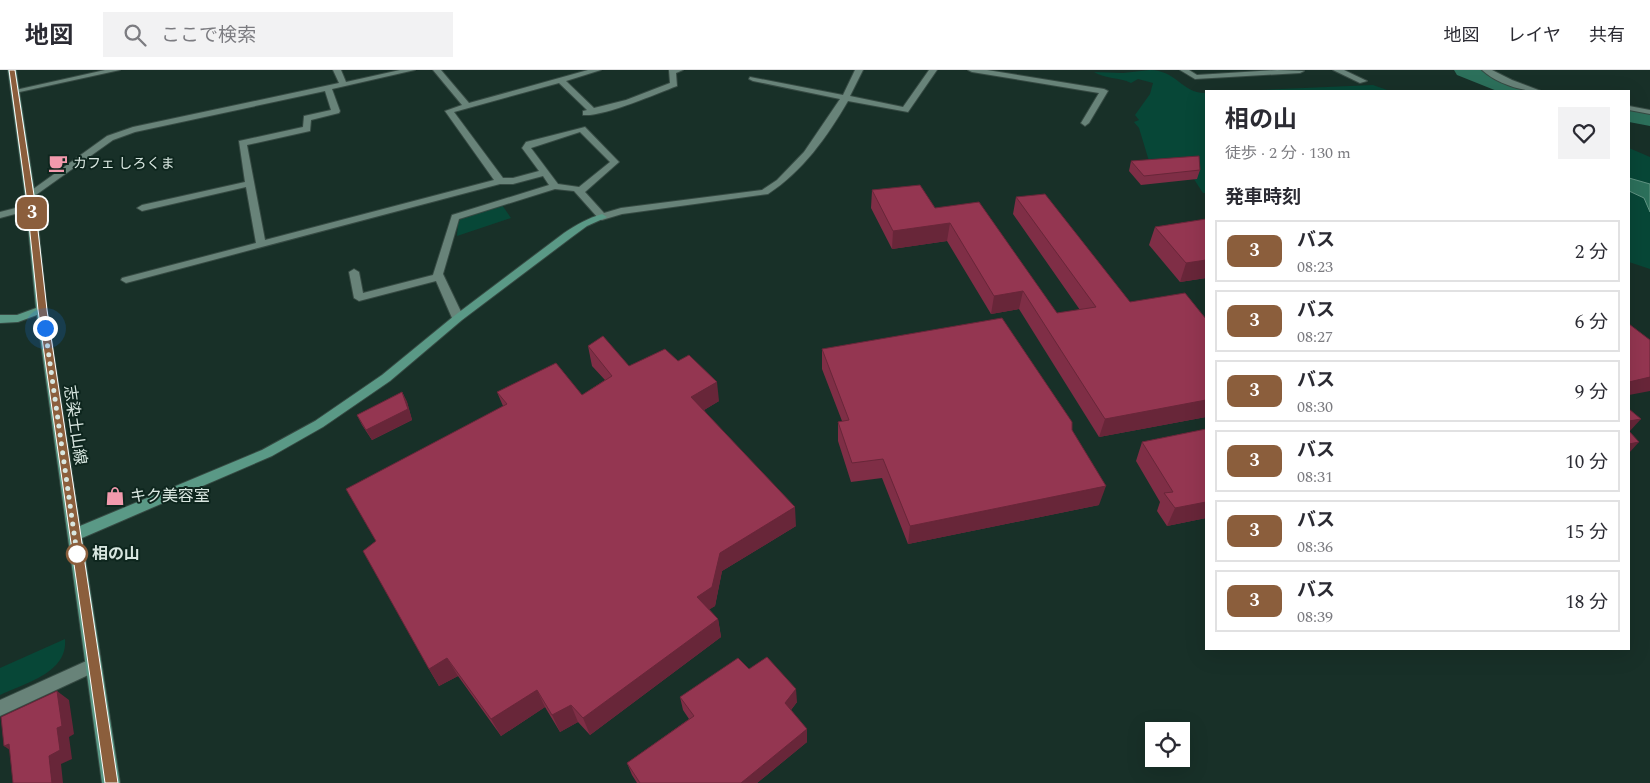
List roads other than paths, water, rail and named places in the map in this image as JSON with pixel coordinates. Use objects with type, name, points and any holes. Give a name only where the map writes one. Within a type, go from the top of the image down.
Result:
[{"type":"main road","name":"志染土山線","points":[[12,70],[30,201],[42,310],[111,783]]},
{"type":"main road","points":[[74,535],[266,453],[319,424],[386,378],[458,318],[568,235],[584,224],[602,217]]},
{"type":"main road","points":[[0,319],[18,318],[42,310]]},
{"type":"street","points":[[15,91],[116,70]]},
{"type":"street","points":[[337,70],[344,85]]},
{"type":"street","points":[[0,215],[30,201],[110,138],[133,130],[411,70]]},
{"type":"street","points":[[437,70],[466,106]]},
{"type":"street","points":[[500,181],[449,111],[597,70]]},
{"type":"street","points":[[561,80],[589,113],[630,102],[674,84],[672,72],[679,70]]},
{"type":"street","points":[[458,318],[438,274],[455,217],[555,186],[577,189],[602,217],[621,211],[765,192],[777,186],[801,162],[844,97],[859,70]]},
{"type":"street","points":[[753,79],[905,110],[933,70]]},
{"type":"street","points":[[972,70],[1104,91],[1085,123]]},
{"type":"street","points":[[1184,70],[1195,77],[1300,71],[1297,70]]},
{"type":"street","points":[[1337,70],[1363,81]]},
{"type":"street","points":[[1486,70],[1509,82],[1534,90]]},
{"type":"street","points":[[261,244],[248,184],[242,143],[307,129],[307,118],[336,111],[328,89]]},
{"type":"street","points":[[1630,108],[1650,112]]},
{"type":"street","points":[[555,186],[526,148],[529,144],[578,125],[615,162],[580,191]]},
{"type":"street","points":[[126,280],[500,181],[513,181],[544,172]]},
{"type":"street","points":[[142,208],[248,184]]},
{"type":"street","points":[[354,272],[359,298],[439,278]]},
{"type":"street","points":[[0,708],[93,665]]},
{"type":"waterway","points":[[1465,70],[1515,90]]},
{"type":"waterway","points":[[1630,115],[1650,119]]},
{"type":"place","name":"カフェ しろくま","points":[[58,163]]},
{"type":"place","name":"キク美容室","points":[[115,496]]},
{"type":"place","name":"相の山","points":[[77,554]]}]
